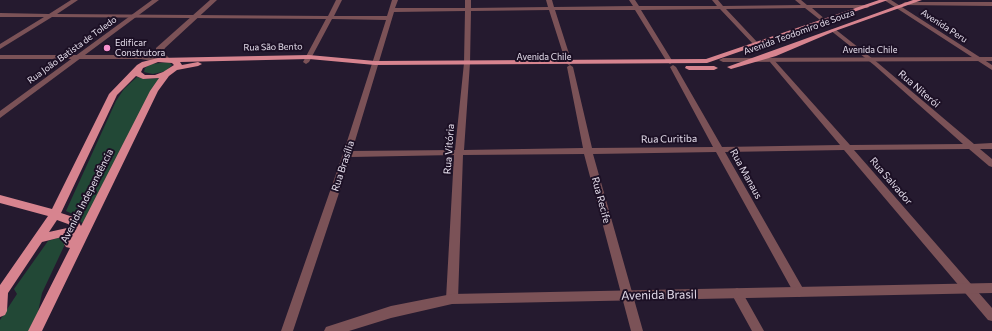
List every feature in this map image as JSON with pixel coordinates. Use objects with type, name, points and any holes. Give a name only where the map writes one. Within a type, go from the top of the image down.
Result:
[{"type":"main road","name":"Avenida Teodomiro de Souza","points":[[710,60],[886,0]]},
{"type":"main road","name":"Avenida Teodomiro de Souza","points":[[714,68],[723,70],[919,0]]},
{"type":"main road","name":"Rua São Bento","points":[[176,68],[210,63],[308,59]]},
{"type":"main road","name":"Rua São Bento","points":[[158,60],[308,59],[374,66]]},
{"type":"main road","name":"Avenida Independência","points":[[1,293],[55,214],[113,94],[145,64],[158,60]]},
{"type":"main road","points":[[138,70],[139,75],[143,77],[155,77],[166,74],[176,68],[177,62],[169,60]]},
{"type":"main road","name":"Avenida Chile","points":[[671,65],[710,60]]},
{"type":"main road","points":[[714,68],[707,65],[710,60],[724,60],[730,64],[731,67]]},
{"type":"main road","name":"Avenida Chile","points":[[374,66],[671,65],[714,68]]},
{"type":"main road","name":"Avenida Independência","points":[[34,331],[46,310],[154,91],[166,74]]},
{"type":"main road","points":[[0,200],[55,214],[76,224],[77,228],[73,239],[50,287],[46,310]]},
{"type":"main road","points":[[40,238],[67,232],[72,233],[73,239]]},
{"type":"main road","points":[[0,311],[1,293]]},
{"type":"street","points":[[0,47],[75,0]]},
{"type":"street","name":"Rua João Batista de Toledo","points":[[0,115],[156,0]]},
{"type":"street","points":[[169,60],[160,53],[159,50],[162,46],[214,0]]},
{"type":"street","points":[[308,59],[339,0]]},
{"type":"street","name":"Rua Brasília","points":[[287,331],[347,154],[395,0]]},
{"type":"street","name":"Rua Vitória","points":[[452,299],[459,153],[466,66],[468,0]]},
{"type":"street","name":"Rua Recife","points":[[549,0],[570,65],[588,151],[636,331]]},
{"type":"street","name":"Rua Manaus","points":[[632,0],[671,65],[799,292]]},
{"type":"street","points":[[715,0],[756,44]]},
{"type":"street","points":[[798,0],[824,21]]},
{"type":"street","name":"Avenida Peru","points":[[886,0],[988,62]]},
{"type":"street","points":[[973,0],[992,10]]},
{"type":"street","points":[[906,4],[992,4]]},
{"type":"street","points":[[392,10],[868,6]]},
{"type":"street","points":[[0,15],[198,15],[389,18]]},
{"type":"street","name":"Rua Niterói","points":[[833,30],[873,62],[992,164]]},
{"type":"street","points":[[0,56],[140,57],[158,60]]},
{"type":"street","name":"Avenida Chile","points":[[724,60],[751,60],[774,63]]},
{"type":"street","name":"Avenida Chile","points":[[740,64],[988,62]]},
{"type":"street","name":"Rua Salvador","points":[[774,63],[992,316]]},
{"type":"street","name":"Rua Curitiba","points":[[347,154],[992,146]]},
{"type":"street","name":"Avenida Brasil","points":[[330,331],[391,312],[452,299],[992,288]]},
{"type":"street","points":[[737,293],[758,331]]},
{"type":"green space","points":[[169,62],[172,65],[166,71],[153,74],[144,72],[145,68],[151,64]]},
{"type":"green space","points":[[137,77],[145,79],[162,78],[83,224],[75,215],[66,211],[116,101],[124,89]]},
{"type":"green space","points":[[67,236],[66,242],[42,293],[38,312],[29,331],[0,331],[0,320],[17,294],[14,289],[48,241]]},
{"type":"place","name":"Edificar Construtora","points":[[107,48]]}]
